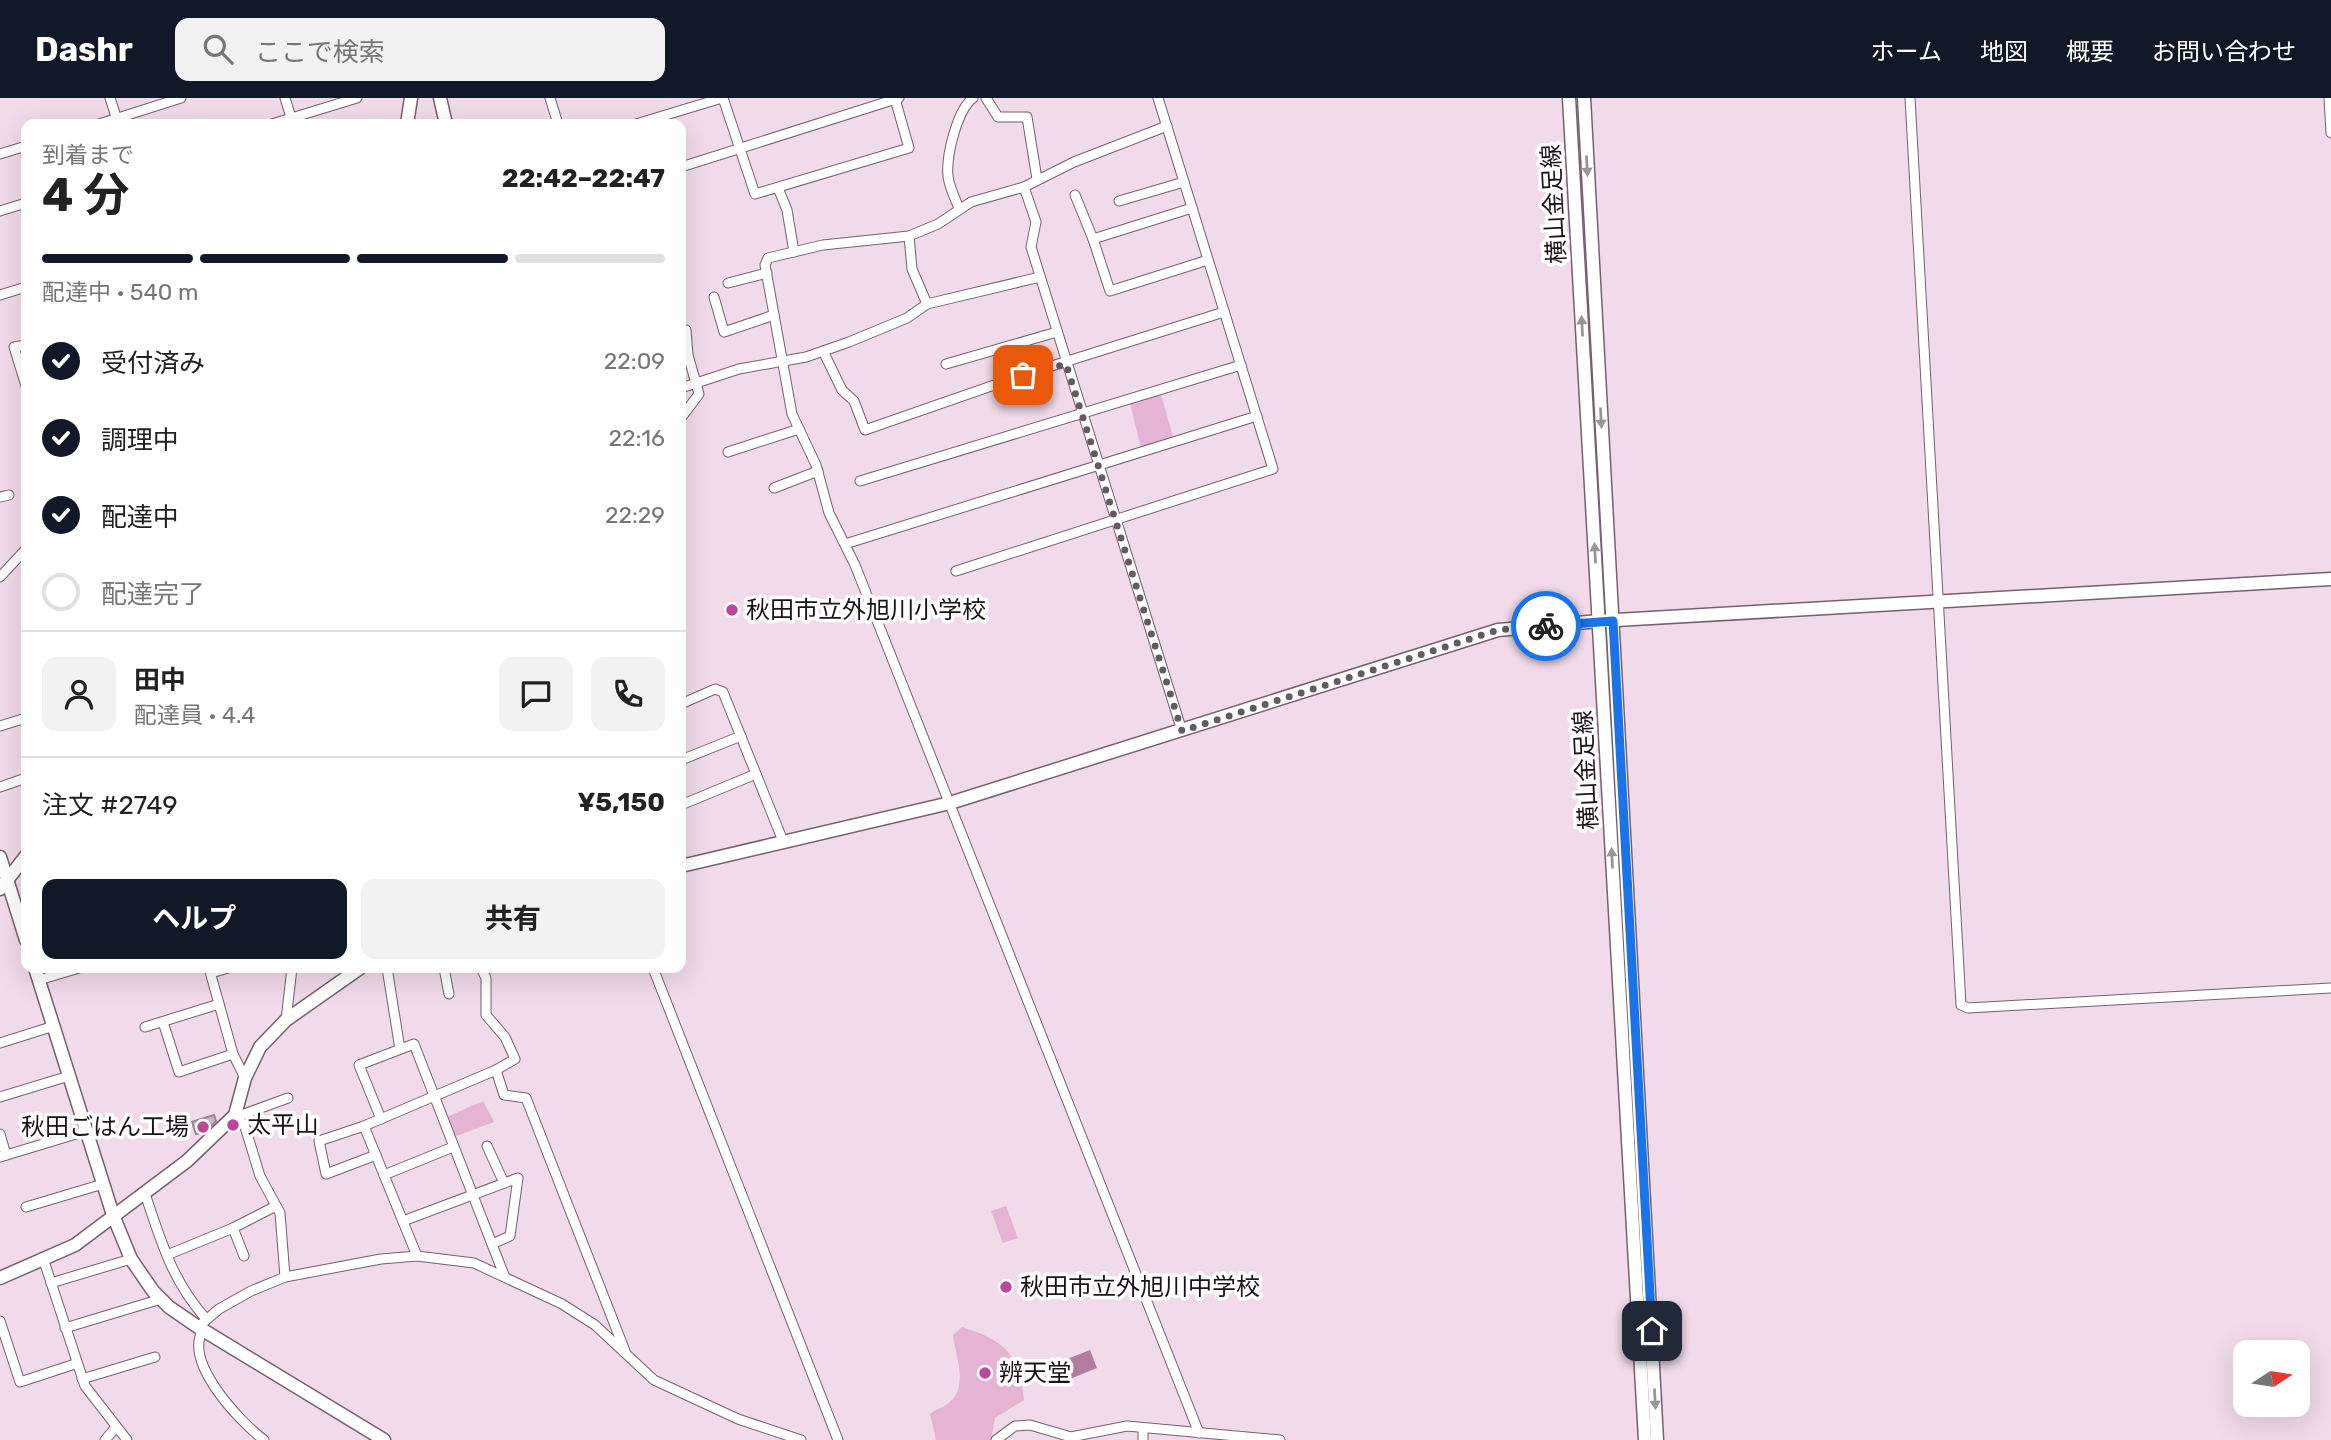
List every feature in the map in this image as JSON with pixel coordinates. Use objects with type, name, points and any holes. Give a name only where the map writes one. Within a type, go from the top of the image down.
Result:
[{"type":"street","points":[[110,98],[116,119]]},
{"type":"street","points":[[125,119],[181,98]]},
{"type":"street","points":[[285,98],[291,119]]},
{"type":"street","points":[[298,119],[357,98]]},
{"type":"street","points":[[408,119],[411,98]]},
{"type":"street","points":[[440,98],[445,119]]},
{"type":"street","points":[[550,98],[556,119]]},
{"type":"street","points":[[653,119],[722,98],[739,148],[755,194],[909,148],[897,99],[739,148],[686,165]]},
{"type":"street","points":[[959,208],[948,176],[958,118],[964,105],[973,98]]},
{"type":"street","points":[[986,98],[998,117],[1027,117],[1037,180]]},
{"type":"street","points":[[956,571],[1273,469],[1158,98]]},
{"type":"street","name":"横山金足線","points":[[1569,98],[1645,1440]]},
{"type":"street","name":"横山金足線","points":[[1584,98],[1657,1440]]},
{"type":"street","points":[[1910,98],[1961,1005],[1982,1007],[2331,988]]},
{"type":"street","points":[[2329,98],[2331,133]]},
{"type":"street","points":[[1167,125],[1024,187],[959,208],[938,224],[909,236],[823,245],[768,258],[766,273],[792,414],[818,471],[829,513],[845,544],[950,803],[1199,1433]]},
{"type":"street","points":[[0,154],[21,148]]},
{"type":"street","points":[[1119,201],[1184,182]]},
{"type":"street","points":[[1024,187],[1036,222],[1031,241],[1040,277],[1182,731]]},
{"type":"street","points":[[778,188],[787,210],[794,252]]},
{"type":"street","points":[[1075,195],[1110,291],[1208,260]]},
{"type":"street","points":[[0,211],[21,205]]},
{"type":"street","points":[[1093,239],[1192,208]]},
{"type":"street","points":[[909,236],[912,269],[927,304]]},
{"type":"street","points":[[727,284],[766,273]]},
{"type":"street","points":[[686,387],[739,369],[824,351],[907,318],[927,304],[1040,277]]},
{"type":"street","points":[[0,295],[21,289]]},
{"type":"street","points":[[713,297],[724,332],[774,315]]},
{"type":"street","points":[[824,351],[842,390],[854,401],[865,430],[1023,375],[1066,364],[1224,312]]},
{"type":"street","points":[[686,330],[688,355],[699,384],[699,394],[686,411]]},
{"type":"street","points":[[946,364],[1057,332]]},
{"type":"street","points":[[21,346],[14,347],[21,370]]},
{"type":"street","points":[[860,481],[1241,365]]},
{"type":"street","points":[[845,544],[1257,416]]},
{"type":"street","points":[[728,452],[799,429]]},
{"type":"street","points":[[774,488],[818,471]]},
{"type":"street","points":[[0,577],[21,554]]},
{"type":"street","points":[[686,865],[950,803],[1498,630],[1599,621],[2331,579]]},
{"type":"street","points":[[686,702],[715,689],[723,692],[783,841]]},
{"type":"street","points":[[0,726],[21,720]]},
{"type":"street","points":[[686,758],[741,736]]},
{"type":"street","points":[[686,803],[756,774]]},
{"type":"street","points":[[0,787],[21,780]]},
{"type":"street","points":[[1,862],[3,884],[21,928]]},
{"type":"street","points":[[3,884],[21,862]]},
{"type":"street","points":[[211,973],[233,1054],[245,1078]]},
{"type":"street","points":[[286,1020],[291,973]]},
{"type":"street","points":[[235,1116],[245,1078],[260,1047],[286,1020],[353,973]]},
{"type":"street","points":[[388,973],[400,1049]]},
{"type":"street","points":[[445,973],[449,994]]},
{"type":"street","points":[[376,1155],[326,1174],[319,1141],[433,1098],[515,1059],[505,1037],[486,1014],[486,978],[484,973]]},
{"type":"street","points":[[655,973],[838,1440]]},
{"type":"street","points":[[37,974],[113,1215],[131,1259],[160,1299],[384,1440]]},
{"type":"street","points":[[145,1027],[219,1004]]},
{"type":"street","points":[[163,1022],[178,1072],[233,1054]]},
{"type":"street","points":[[0,1043],[54,1026]]},
{"type":"street","points":[[381,1119],[359,1065],[414,1044],[504,1275]]},
{"type":"street","points":[[496,1070],[503,1095],[526,1098],[626,1352]]},
{"type":"street","points":[[0,1097],[69,1076]]},
{"type":"street","points":[[0,1278],[44,1261],[75,1245],[187,1161],[235,1116],[288,1098]]},
{"type":"street","points":[[235,1116],[245,1127],[260,1176],[276,1206],[283,1237],[285,1277]]},
{"type":"street","points":[[364,1126],[417,1256]]},
{"type":"street","points":[[0,1134],[3,1156],[86,1130]]},
{"type":"street","points":[[487,1146],[503,1183]]},
{"type":"street","points":[[384,1175],[453,1147]]},
{"type":"street","points":[[403,1221],[518,1178],[510,1236],[492,1244]]},
{"type":"street","points":[[26,1207],[103,1184]]},
{"type":"street","points":[[145,1194],[167,1255],[184,1294],[202,1325]]},
{"type":"street","points":[[167,1255],[233,1228],[276,1206]]},
{"type":"street","points":[[233,1228],[244,1256]]},
{"type":"street","points":[[264,1440],[220,1397],[201,1357],[199,1335],[202,1325],[251,1291],[285,1277],[381,1259],[417,1256],[474,1262],[504,1275],[562,1304],[595,1325],[654,1380],[738,1419],[801,1440]]},
{"type":"street","points":[[51,1283],[131,1259]]},
{"type":"street","points":[[44,1261],[75,1364],[82,1379],[127,1440]]},
{"type":"street","points":[[65,1328],[160,1299]]},
{"type":"street","points":[[0,1321],[4,1348],[20,1382],[75,1364]]},
{"type":"street","points":[[82,1379],[155,1357]]},
{"type":"street","points":[[996,1440],[1015,1426],[1030,1424],[1077,1438],[1127,1426],[1280,1440]]},
{"type":"street","points":[[105,1440],[116,1427]]},
{"type":"street","points":[[1143,1428],[1143,1440]]},
{"type":"shaded area","points":[[1161,394],[1173,437],[1141,448],[1130,403]]},
{"type":"shaded area","points":[[483,1101],[494,1122],[454,1137],[447,1117]]},
{"type":"shaded area","points":[[1006,1206],[1018,1238],[1003,1243],[991,1211]]},
{"type":"shaded area","points":[[962,1327],[1000,1344],[1014,1360],[1022,1384],[1024,1400],[995,1418],[991,1440],[936,1440],[930,1414],[946,1405],[956,1395],[960,1378],[953,1335]]},
{"type":"shaded area","points":[[1090,1350],[1097,1368],[1065,1381],[1057,1363]]},
{"type":"building","name":"秋田ごはん工場","points":[[214,1115],[216,1121],[205,1132],[196,1134],[192,1122]]},
{"type":"way so far","points":[[1023,375],[1066,364],[1182,731],[1498,630],[1546,626]]},
{"type":"place","name":"秋田市立外旭川小学校","points":[[732,610]]},
{"type":"place","name":"太平山","points":[[233,1125]]},
{"type":"place","name":"秋田ごはん工場","points":[[203,1127]]},
{"type":"place","name":"秋田市立外旭川中学校","points":[[1006,1287]]},
{"type":"place","name":"辨天堂","points":[[985,1373]]},
{"type":"route","points":[[1546,626],[1613,621],[1652,1331]]}]
